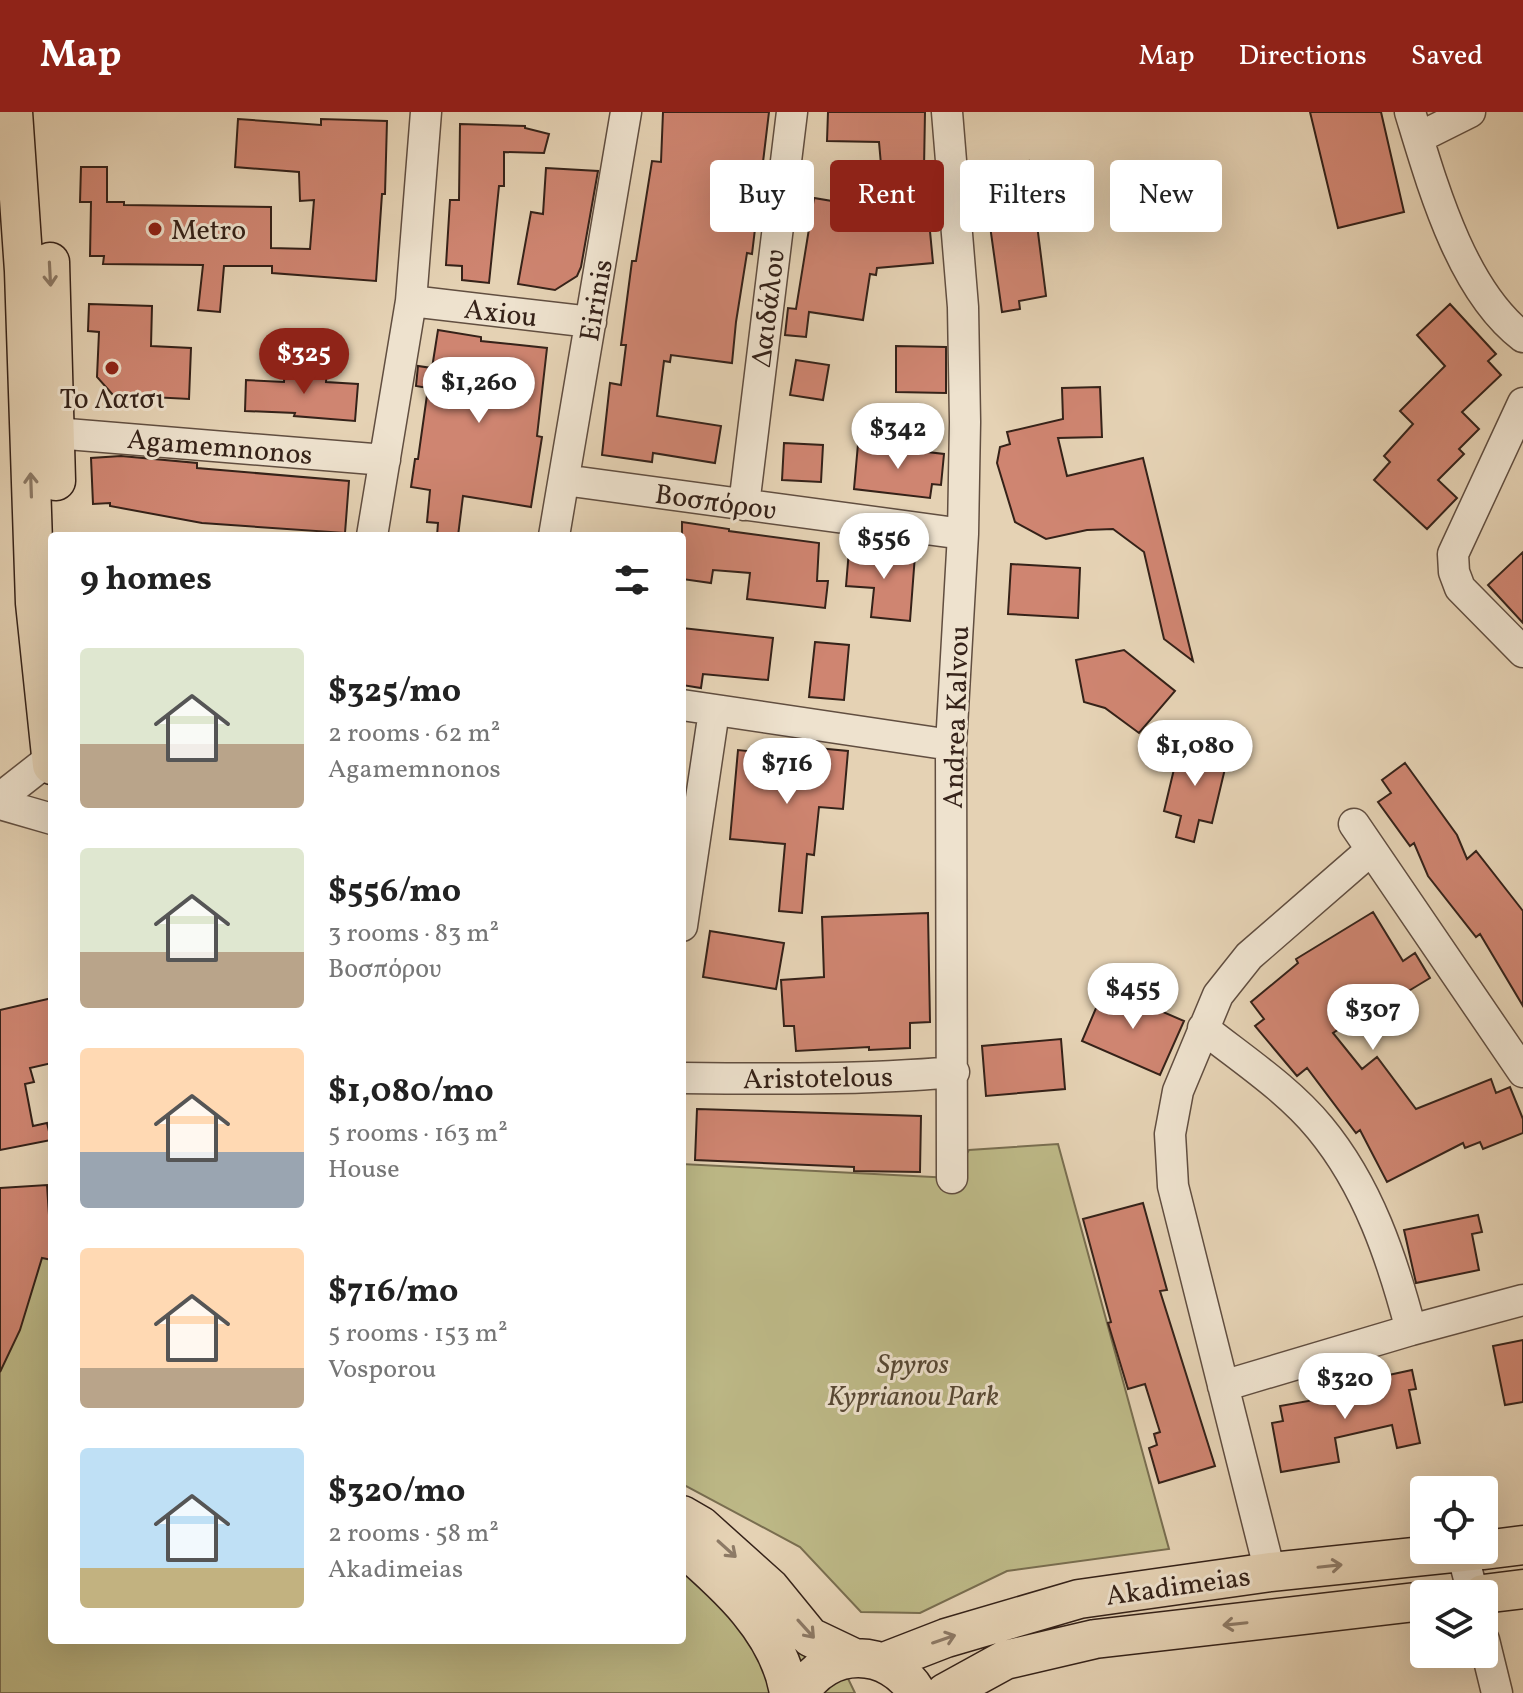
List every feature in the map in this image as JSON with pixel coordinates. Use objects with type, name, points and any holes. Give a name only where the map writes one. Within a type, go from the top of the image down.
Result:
[{"type":"main road","points":[[13,112],[24,271],[35,603],[48,732]]},
{"type":"main road","points":[[38,112],[50,263],[57,532]]},
{"type":"main road","points":[[686,1517],[701,1526],[770,1588],[810,1637],[899,1670],[917,1693]]},
{"type":"main road","name":"Akadimeias","points":[[1498,1548],[1523,1545]]},
{"type":"main road","points":[[686,1550],[744,1606],[776,1651],[789,1693]]},
{"type":"main road","name":"Akadimeias","points":[[800,1693],[817,1671],[834,1662],[868,1659],[1079,1599],[1270,1572],[1410,1558]]},
{"type":"main road","points":[[1498,1592],[1523,1589]]},
{"type":"main road","name":"Akadimeias","points":[[945,1693],[1005,1660],[1095,1639],[1410,1603]]},
{"type":"street","name":"Eirinis","points":[[555,532],[626,112]]},
{"type":"street","name":"Δαιδάλου","points":[[744,505],[792,112]]},
{"type":"street","name":"Andrea Kalvou","points":[[947,112],[963,307],[963,534],[951,745],[952,1178]]},
{"type":"street","points":[[1470,112],[1414,125],[1446,224],[1482,291],[1510,327],[1523,337]]},
{"type":"street","points":[[373,532],[411,301],[419,113]]},
{"type":"street","name":"Axiou","points":[[411,301],[591,322]]},
{"type":"street","points":[[1523,403],[1453,554],[1454,572],[1460,588],[1523,652]]},
{"type":"street","name":"Agamemnonos","points":[[55,433],[385,460]]},
{"type":"street","name":"Βοσπόρου","points":[[564,480],[963,534]]},
{"type":"street","points":[[686,706],[951,745]]},
{"type":"street","points":[[686,899],[714,711]]},
{"type":"street","points":[[0,801],[48,764]]},
{"type":"street","points":[[0,801],[48,818]]},
{"type":"street","points":[[1354,824],[1523,1072]]},
{"type":"street","points":[[1270,1572],[1173,1186],[1170,1134],[1178,1091],[1218,995],[1249,956],[1371,850]]},
{"type":"street","points":[[1203,1028],[1270,1081],[1320,1127],[1370,1208],[1388,1251],[1411,1330]]},
{"type":"street","name":"Aristotelous","points":[[686,1078],[825,1078],[954,1072]]},
{"type":"street","points":[[1223,1386],[1523,1300]]},
{"type":"street","points":[[1491,1668],[1497,1693]]},
{"type":"green space","name":"Spyros Kyprianou Park","points":[[1058,1144],[1169,1549],[1007,1571],[920,1613],[861,1612],[800,1547],[686,1486],[686,1164],[952,1178],[969,1150]]},
{"type":"green space","points":[[48,1239],[48,1644],[686,1644],[686,1530],[825,1631],[855,1693],[0,1693],[0,1355]]},
{"type":"building","points":[[663,112],[769,112],[763,160],[710,160],[710,232],[755,232],[752,254],[747,253],[732,363],[671,355],[670,362],[664,361],[657,416],[721,426],[715,463],[653,453],[652,462],[602,455],[610,383],[621,385],[626,345],[621,345],[632,261],[636,261],[652,161],[661,162]]},
{"type":"building","points":[[828,112],[925,112],[924,160],[881,160],[879,142],[827,141]]},
{"type":"building","points":[[1310,112],[1381,112],[1404,212],[1338,228]]},
{"type":"building","points":[[238,119],[321,125],[321,119],[387,121],[385,194],[382,194],[376,281],[272,273],[272,266],[224,266],[220,312],[198,310],[203,265],[103,264],[104,256],[90,256],[91,202],[80,202],[81,167],[107,167],[107,202],[124,202],[124,205],[271,207],[271,248],[310,249],[314,200],[300,201],[299,172],[235,167]]},
{"type":"building","points":[[460,124],[525,126],[549,134],[544,153],[504,152],[504,186],[499,186],[489,283],[462,280],[462,266],[446,265],[450,200],[459,200]]},
{"type":"building","points":[[546,168],[598,171],[581,267],[577,276],[555,290],[518,284],[531,212],[543,214]]},
{"type":"building","points":[[814,198],[830,201],[830,232],[930,232],[933,263],[877,268],[876,275],[870,274],[863,320],[809,312],[806,337],[785,335],[788,308],[796,309],[808,232],[814,232]]},
{"type":"building","points":[[991,232],[1038,232],[1046,296],[1019,301],[1020,309],[1002,312]]},
{"type":"building","points":[[89,304],[152,306],[151,346],[191,348],[189,399],[113,395],[97,377],[99,332],[88,331]]},
{"type":"building","points":[[1450,304],[1496,354],[1488,361],[1501,375],[1462,412],[1479,429],[1459,449],[1464,454],[1438,480],[1457,498],[1427,529],[1374,480],[1390,462],[1384,456],[1413,424],[1400,411],[1445,366],[1417,335]]},
{"type":"building","points":[[438,330],[481,337],[481,341],[547,348],[537,436],[542,437],[531,507],[463,496],[458,532],[437,532],[438,523],[427,522],[430,490],[411,487],[428,388],[416,386],[418,366],[432,368]]},
{"type":"building","points":[[896,346],[946,347],[946,393],[896,392]]},
{"type":"building","points":[[796,360],[829,365],[823,400],[790,395]]},
{"type":"building","points":[[285,366],[327,369],[326,382],[358,384],[355,421],[294,416],[295,413],[245,411],[246,380],[284,382]]},
{"type":"building","points":[[1100,387],[1102,437],[1058,438],[1067,476],[1143,458],[1193,661],[1164,639],[1144,552],[1113,529],[1087,530],[1046,539],[1015,522],[997,463],[1000,447],[1010,444],[1007,432],[1063,419],[1062,388]]},
{"type":"building","points":[[784,443],[823,445],[821,482],[782,480]]},
{"type":"building","points":[[858,444],[944,454],[941,485],[932,484],[930,498],[854,489]]},
{"type":"building","points":[[121,456],[197,463],[197,468],[349,481],[345,532],[202,523],[110,506],[110,503],[93,504],[91,458]]},
{"type":"building","points":[[682,522],[819,543],[817,581],[828,581],[825,608],[747,599],[750,573],[713,570],[711,583],[686,580],[686,532],[682,532]]},
{"type":"building","points":[[849,550],[915,555],[910,621],[871,617],[874,588],[846,586]]},
{"type":"building","points":[[1523,552],[1523,623],[1488,585]]},
{"type":"building","points":[[1011,564],[1080,568],[1078,618],[1008,614]]},
{"type":"building","points":[[686,628],[773,638],[768,680],[703,674],[701,688],[686,686]]},
{"type":"building","points":[[815,642],[849,645],[844,700],[809,697]]},
{"type":"building","points":[[1124,650],[1175,691],[1139,733],[1105,708],[1084,702],[1076,660]]},
{"type":"building","points":[[1180,744],[1228,756],[1212,823],[1199,820],[1194,842],[1176,837],[1181,816],[1164,811]]},
{"type":"building","points":[[796,746],[848,751],[843,809],[819,807],[814,855],[807,854],[802,913],[779,911],[785,844],[730,839],[738,750],[795,756]]},
{"type":"building","points":[[1405,763],[1457,835],[1467,859],[1476,851],[1523,911],[1523,1006],[1480,934],[1476,937],[1428,876],[1414,843],[1410,846],[1378,802],[1391,793],[1382,780]]},
{"type":"building","points":[[1373,912],[1403,961],[1415,953],[1430,978],[1387,1004],[1384,1000],[1333,1033],[1362,1069],[1377,1057],[1416,1109],[1491,1079],[1496,1093],[1510,1087],[1523,1119],[1523,1133],[1483,1149],[1480,1142],[1465,1148],[1463,1143],[1387,1182],[1360,1130],[1356,1133],[1307,1068],[1297,1076],[1255,1026],[1264,1019],[1251,1002],[1298,963],[1296,959]]},
{"type":"building","points":[[928,913],[930,1022],[910,1023],[910,1048],[796,1051],[794,1026],[784,1026],[781,980],[824,977],[822,917]]},
{"type":"building","points":[[710,931],[784,943],[776,989],[703,977]]},
{"type":"building","points":[[1105,987],[1184,1021],[1160,1075],[1082,1041]]},
{"type":"building","points":[[48,999],[48,1064],[30,1068],[34,1082],[25,1084],[33,1126],[47,1123],[48,1141],[0,1150],[0,1010]]},
{"type":"building","points":[[1061,1039],[1065,1089],[986,1096],[982,1046]]},
{"type":"building","points":[[697,1109],[921,1116],[920,1172],[854,1171],[854,1167],[695,1160]]},
{"type":"building","points":[[47,1185],[48,1259],[42,1258],[20,1330],[0,1372],[0,1188]]},
{"type":"building","points":[[1143,1203],[1167,1290],[1160,1291],[1215,1466],[1159,1483],[1149,1448],[1157,1445],[1154,1434],[1160,1432],[1145,1384],[1128,1389],[1108,1323],[1111,1322],[1083,1219]]},
{"type":"building","points":[[1478,1215],[1482,1232],[1472,1234],[1479,1270],[1416,1283],[1404,1230]]},
{"type":"building","points":[[1523,1340],[1523,1402],[1505,1405],[1493,1346]]},
{"type":"building","points":[[1412,1370],[1416,1389],[1409,1390],[1420,1443],[1397,1448],[1392,1425],[1335,1438],[1339,1462],[1281,1472],[1272,1423],[1283,1421],[1280,1406],[1359,1392],[1356,1382]]},
{"type":"place","name":"Metro","points":[[155,229]]},
{"type":"place","name":"Το Λατσι","points":[[112,368]]}]
